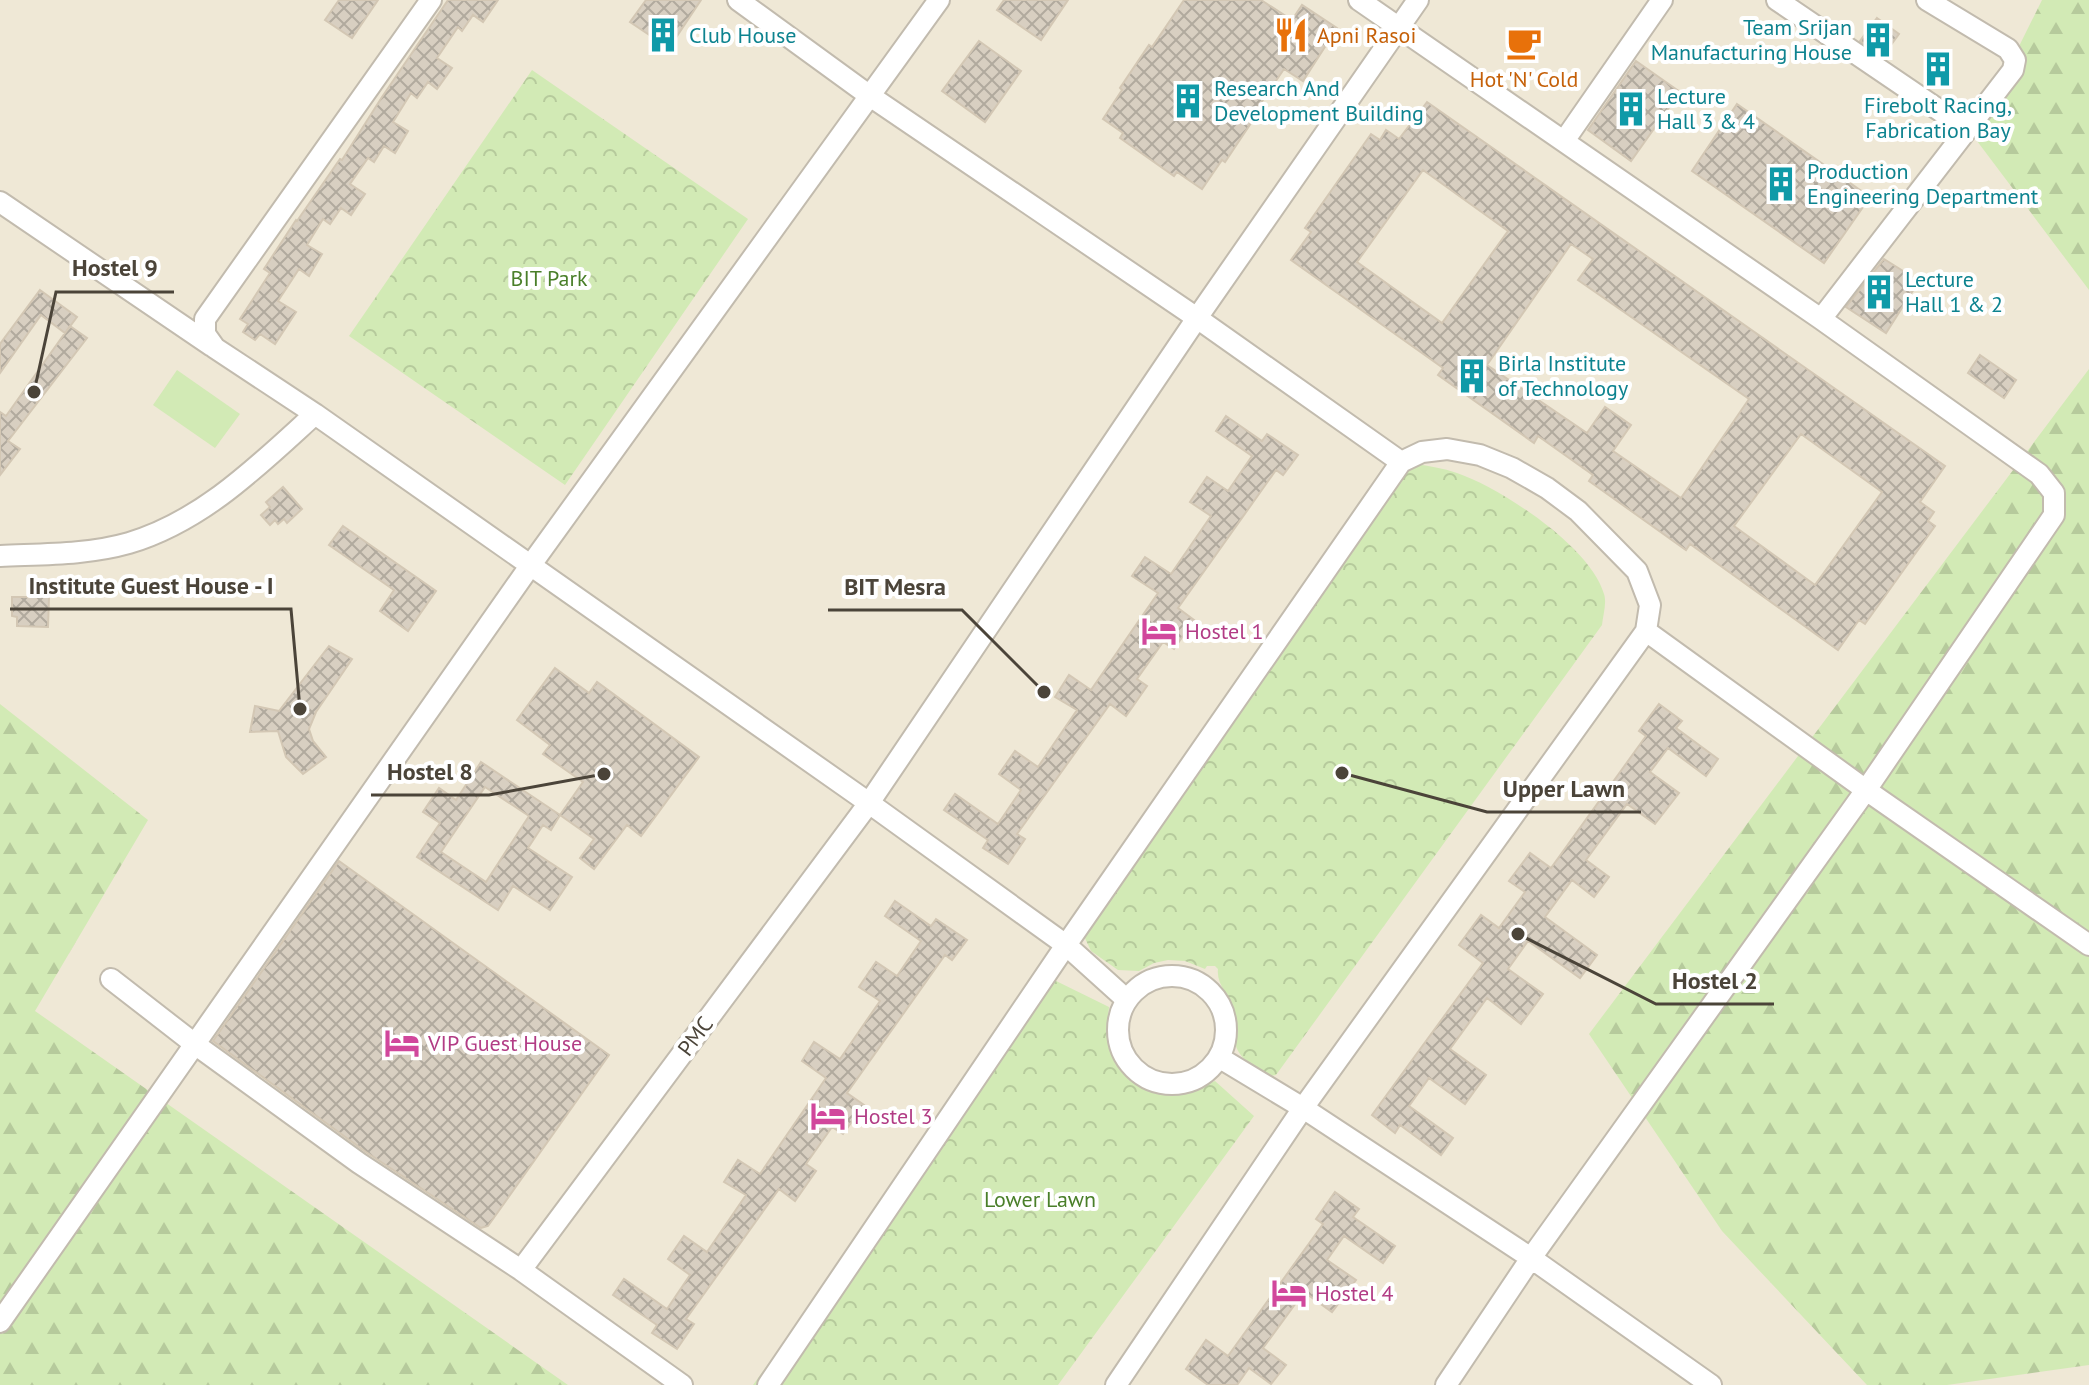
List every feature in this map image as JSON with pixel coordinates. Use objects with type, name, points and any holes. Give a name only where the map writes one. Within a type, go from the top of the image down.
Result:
[{"type":"street","points":[[215,348],[205,334],[205,319],[431,0]]},
{"type":"street","points":[[738,0],[870,96],[1197,318],[1401,462]]},
{"type":"street","points":[[0,1322],[530,566],[939,0]]},
{"type":"street","points":[[1359,0],[1821,319],[2039,474],[2054,493],[2054,515],[1866,790],[1531,1258],[1446,1385]]},
{"type":"street","name":"PMC","points":[[521,1270],[869,803],[1197,318],[1418,0]]},
{"type":"street","points":[[1564,141],[1662,0]]},
{"type":"street","points":[[1777,0],[1967,129]]},
{"type":"street","points":[[1821,319],[2013,70],[2015,60],[2008,49],[1927,0]]},
{"type":"street","points":[[0,202],[315,414],[869,803],[1066,945],[1127,1000]]},
{"type":"street","points":[[0,556],[68,553],[128,543],[163,530],[198,512],[241,480],[315,414]]},
{"type":"street","points":[[768,1385],[1066,945],[1401,462],[1422,452],[1447,449],[1490,459],[1512,468],[1578,511],[1637,571],[1650,605],[1646,631],[1303,1108],[1116,1385]]},
{"type":"street","points":[[1646,631],[1866,790],[2089,945]]},
{"type":"street","points":[[1162,977],[1183,977],[1202,985],[1217,1000],[1226,1020],[1226,1041],[1220,1058],[1203,1076],[1183,1084],[1162,1084],[1142,1076],[1127,1061],[1119,1041],[1119,1020],[1127,1000],[1142,985],[1162,977]]},
{"type":"street","points":[[111,979],[359,1163],[521,1270],[682,1385]]},
{"type":"street","points":[[1220,1058],[1303,1108],[1531,1258],[1711,1385]]},
{"type":"shaded area","points":[[0,0],[2089,0],[2089,1385],[0,1385]]},
{"type":"green space","points":[[2042,0],[2089,0],[2089,290],[1974,137]]},
{"type":"green space","name":"BIT Park","points":[[532,70],[748,219],[565,485],[349,336]]},
{"type":"green space","points":[[2089,369],[2089,1365],[1947,1385],[1867,1385],[1722,1231],[1589,1034]]},
{"type":"green space","points":[[177,370],[240,414],[215,448],[153,405]]},
{"type":"green space","points":[[1415,464],[1457,473],[1497,492],[1563,539],[1596,576],[1604,594],[1602,625],[1276,1075],[1270,1076],[1248,1063],[1239,1053],[1235,1042],[1233,1010],[1215,966],[1205,969],[1185,961],[1168,960],[1139,971],[1118,970],[1091,951],[1083,934],[1398,471]]},
{"type":"green space","points":[[0,704],[148,820],[35,1011],[568,1385],[0,1385]]},
{"type":"green space","name":"Lower Lawn","points":[[1048,977],[1109,1007],[1110,1048],[1118,1064],[1143,1087],[1169,1093],[1215,1081],[1254,1116],[1058,1385],[753,1385]]},
{"type":"building","points":[[339,0],[378,0],[352,38],[325,20]]},
{"type":"building","points":[[448,0],[498,0],[483,22],[473,15],[462,31],[458,27],[437,58],[452,68],[437,89],[428,82],[417,98],[411,93],[393,122],[408,131],[395,153],[384,146],[374,162],[368,158],[350,184],[365,194],[351,215],[341,208],[330,224],[323,219],[307,245],[322,254],[309,276],[299,269],[278,301],[296,312],[275,344],[260,334],[255,340],[243,332],[248,324],[240,319],[270,273],[264,269],[296,220],[342,160]]},
{"type":"building","name":"Club House","points":[[646,0],[701,0],[669,48],[630,22]]},
{"type":"building","points":[[1004,0],[1068,0],[1041,40],[997,10]]},
{"type":"building","name":"Research And Development Building","points":[[1184,0],[1261,0],[1292,20],[1302,5],[1337,28],[1303,81],[1284,69],[1225,162],[1222,160],[1202,189],[1177,172],[1174,176],[1120,138],[1123,133],[1103,119],[1149,45],[1152,47]]},
{"type":"building","name":"Team Srijan Manufacturing House","points":[[1877,18],[1899,34],[1883,56],[1860,41]]},
{"type":"building","points":[[979,41],[1021,71],[985,122],[942,91]]},
{"type":"building","name":"Firebolt Racing, Fabrication Bay","points":[[1939,58],[1949,68],[1936,81],[1926,71]]},
{"type":"building","name":"Lecture Hall 3 & 4","points":[[1636,61],[1680,92],[1631,161],[1588,130]]},
{"type":"building","name":"Birla Institute of Technology","points":[[1427,102],[1945,466],[1920,502],[1934,512],[1928,521],[1935,526],[1865,624],[1859,620],[1838,650],[1690,544],[1686,550],[1589,481],[1593,475],[1538,436],[1534,443],[1438,375],[1443,368],[1291,260],[1311,232],[1305,228],[1371,134],[1380,140],[1386,130],[1399,139]],"holes":[[[1423,170],[1508,231],[1442,323],[1357,262]],[[1571,244],[1593,259],[1578,280],[1749,399],[1681,498],[1613,451],[1631,425],[1605,407],[1587,433],[1487,365]],[[1801,434],[1882,492],[1815,585],[1734,526]]]},
{"type":"building","name":"Production Engineering Department","points":[[1737,104],[1870,197],[1824,263],[1692,171]]},
{"type":"building","name":"Lecture Hall 1 & 2","points":[[1884,259],[1919,281],[1886,333],[1846,307]]},
{"type":"building","points":[[40,290],[77,317],[65,333],[41,315],[0,373],[0,344]]},
{"type":"building","points":[[70,326],[87,338],[8,441],[20,449],[0,475],[0,412],[6,416]]},
{"type":"building","points":[[1980,355],[2016,380],[2004,398],[1968,373]]},
{"type":"building","name":"Hostel 1","points":[[1226,416],[1262,441],[1267,434],[1298,455],[1283,475],[1276,470],[1178,608],[1194,620],[1174,649],[1163,642],[1137,679],[1147,686],[1126,716],[1110,704],[1017,834],[1025,839],[1008,864],[983,848],[988,840],[944,810],[955,794],[998,824],[1021,790],[999,774],[1015,751],[1038,767],[1077,710],[1055,697],[1069,675],[1091,690],[1158,593],[1132,576],[1145,557],[1171,574],[1211,516],[1190,502],[1207,477],[1228,491],[1252,456],[1216,431]]},
{"type":"building","points":[[283,487],[302,509],[287,523],[284,519],[278,524],[275,520],[270,525],[261,515],[270,507],[266,502]]},
{"type":"building","points":[[343,526],[436,591],[408,631],[380,611],[394,590],[329,545]]},
{"type":"building","points":[[12,597],[49,597],[48,627],[17,626],[17,617],[12,616]]},
{"type":"building","points":[[329,646],[352,659],[316,712],[309,729],[313,741],[326,757],[303,774],[286,757],[278,731],[250,732],[255,706],[279,711]]},
{"type":"building","points":[[555,668],[589,693],[597,682],[699,757],[641,836],[627,825],[594,869],[580,858],[594,839],[560,815],[583,782],[543,754],[550,745],[517,720]]},
{"type":"building","points":[[1659,704],[1682,721],[1676,728],[1718,759],[1706,776],[1668,748],[1650,772],[1679,793],[1655,824],[1627,804],[1586,860],[1609,877],[1594,897],[1572,880],[1545,917],[1597,955],[1580,978],[1528,941],[1508,969],[1543,994],[1521,1024],[1487,998],[1450,1049],[1486,1075],[1465,1104],[1429,1078],[1409,1106],[1453,1138],[1441,1155],[1400,1125],[1395,1133],[1372,1115],[1483,963],[1459,945],[1481,915],[1499,928],[1525,892],[1509,881],[1530,853],[1551,868],[1646,736],[1639,731]]},
{"type":"building","points":[[481,762],[560,815],[551,830],[543,825],[528,848],[572,877],[550,910],[513,886],[498,910],[417,857],[440,823],[423,812],[439,788],[456,800]],"holes":[[[485,787],[529,816],[486,882],[441,852]]]},
{"type":"building","name":"VIP Guest House","points":[[339,861],[609,1055],[488,1226],[481,1228],[366,1152],[213,1041]]},
{"type":"building","name":"Hostel 3","points":[[895,901],[931,926],[936,919],[967,940],[952,960],[945,955],[847,1093],[864,1105],[843,1134],[832,1127],[806,1164],[816,1171],[795,1201],[779,1189],[686,1319],[694,1324],[677,1349],[652,1333],[657,1325],[613,1295],[624,1279],[667,1309],[690,1275],[668,1259],[684,1236],[707,1252],[746,1195],[724,1182],[738,1160],[760,1174],[826,1078],[802,1061],[814,1042],[840,1059],[880,1001],[859,987],[876,962],[897,976],[921,941],[885,916]]},
{"type":"building","name":"Hostel 4","points":[[1335,1192],[1359,1209],[1353,1217],[1395,1246],[1383,1263],[1344,1236],[1327,1260],[1356,1280],[1332,1312],[1304,1292],[1263,1348],[1286,1365],[1271,1384],[1249,1368],[1237,1385],[1208,1385],[1186,1369],[1206,1340],[1228,1356],[1323,1224],[1316,1219]]},
{"type":"place","name":"Club House","points":[[663,35]]},
{"type":"place","name":"Apni Rasoi","points":[[1291,35]]},
{"type":"place","name":"Team Srijan Manufacturing House","points":[[1878,40]]},
{"type":"place","name":"Hot 'N' Cold","points":[[1524,43]]},
{"type":"place","name":"Firebolt Racing, Fabrication Bay","points":[[1938,69]]},
{"type":"place","name":"Research And Development Building","points":[[1188,101]]},
{"type":"place","name":"Lecture Hall 3 & 4","points":[[1631,109]]},
{"type":"place","name":"Production Engineering Department","points":[[1781,184]]},
{"type":"place","name":"Lecture Hall 1 & 2","points":[[1879,292]]},
{"type":"place","name":"Birla Institute of Technology","points":[[1472,376]]},
{"type":"place","name":"Hostel 9","points":[[34,392]]},
{"type":"place","name":"Hostel 1","points":[[1159,631]]},
{"type":"place","name":"BIT Mesra","points":[[1044,692]]},
{"type":"place","name":"Institute Guest House - I","points":[[300,709]]},
{"type":"place","name":"Upper Lawn","points":[[1342,773]]},
{"type":"place","name":"Hostel 8","points":[[604,774]]},
{"type":"place","name":"Hostel 2","points":[[1518,934]]},
{"type":"place","name":"VIP Guest House","points":[[402,1043]]},
{"type":"place","name":"Hostel 3","points":[[828,1116]]},
{"type":"place","name":"Hostel 4","points":[[1289,1293]]}]
